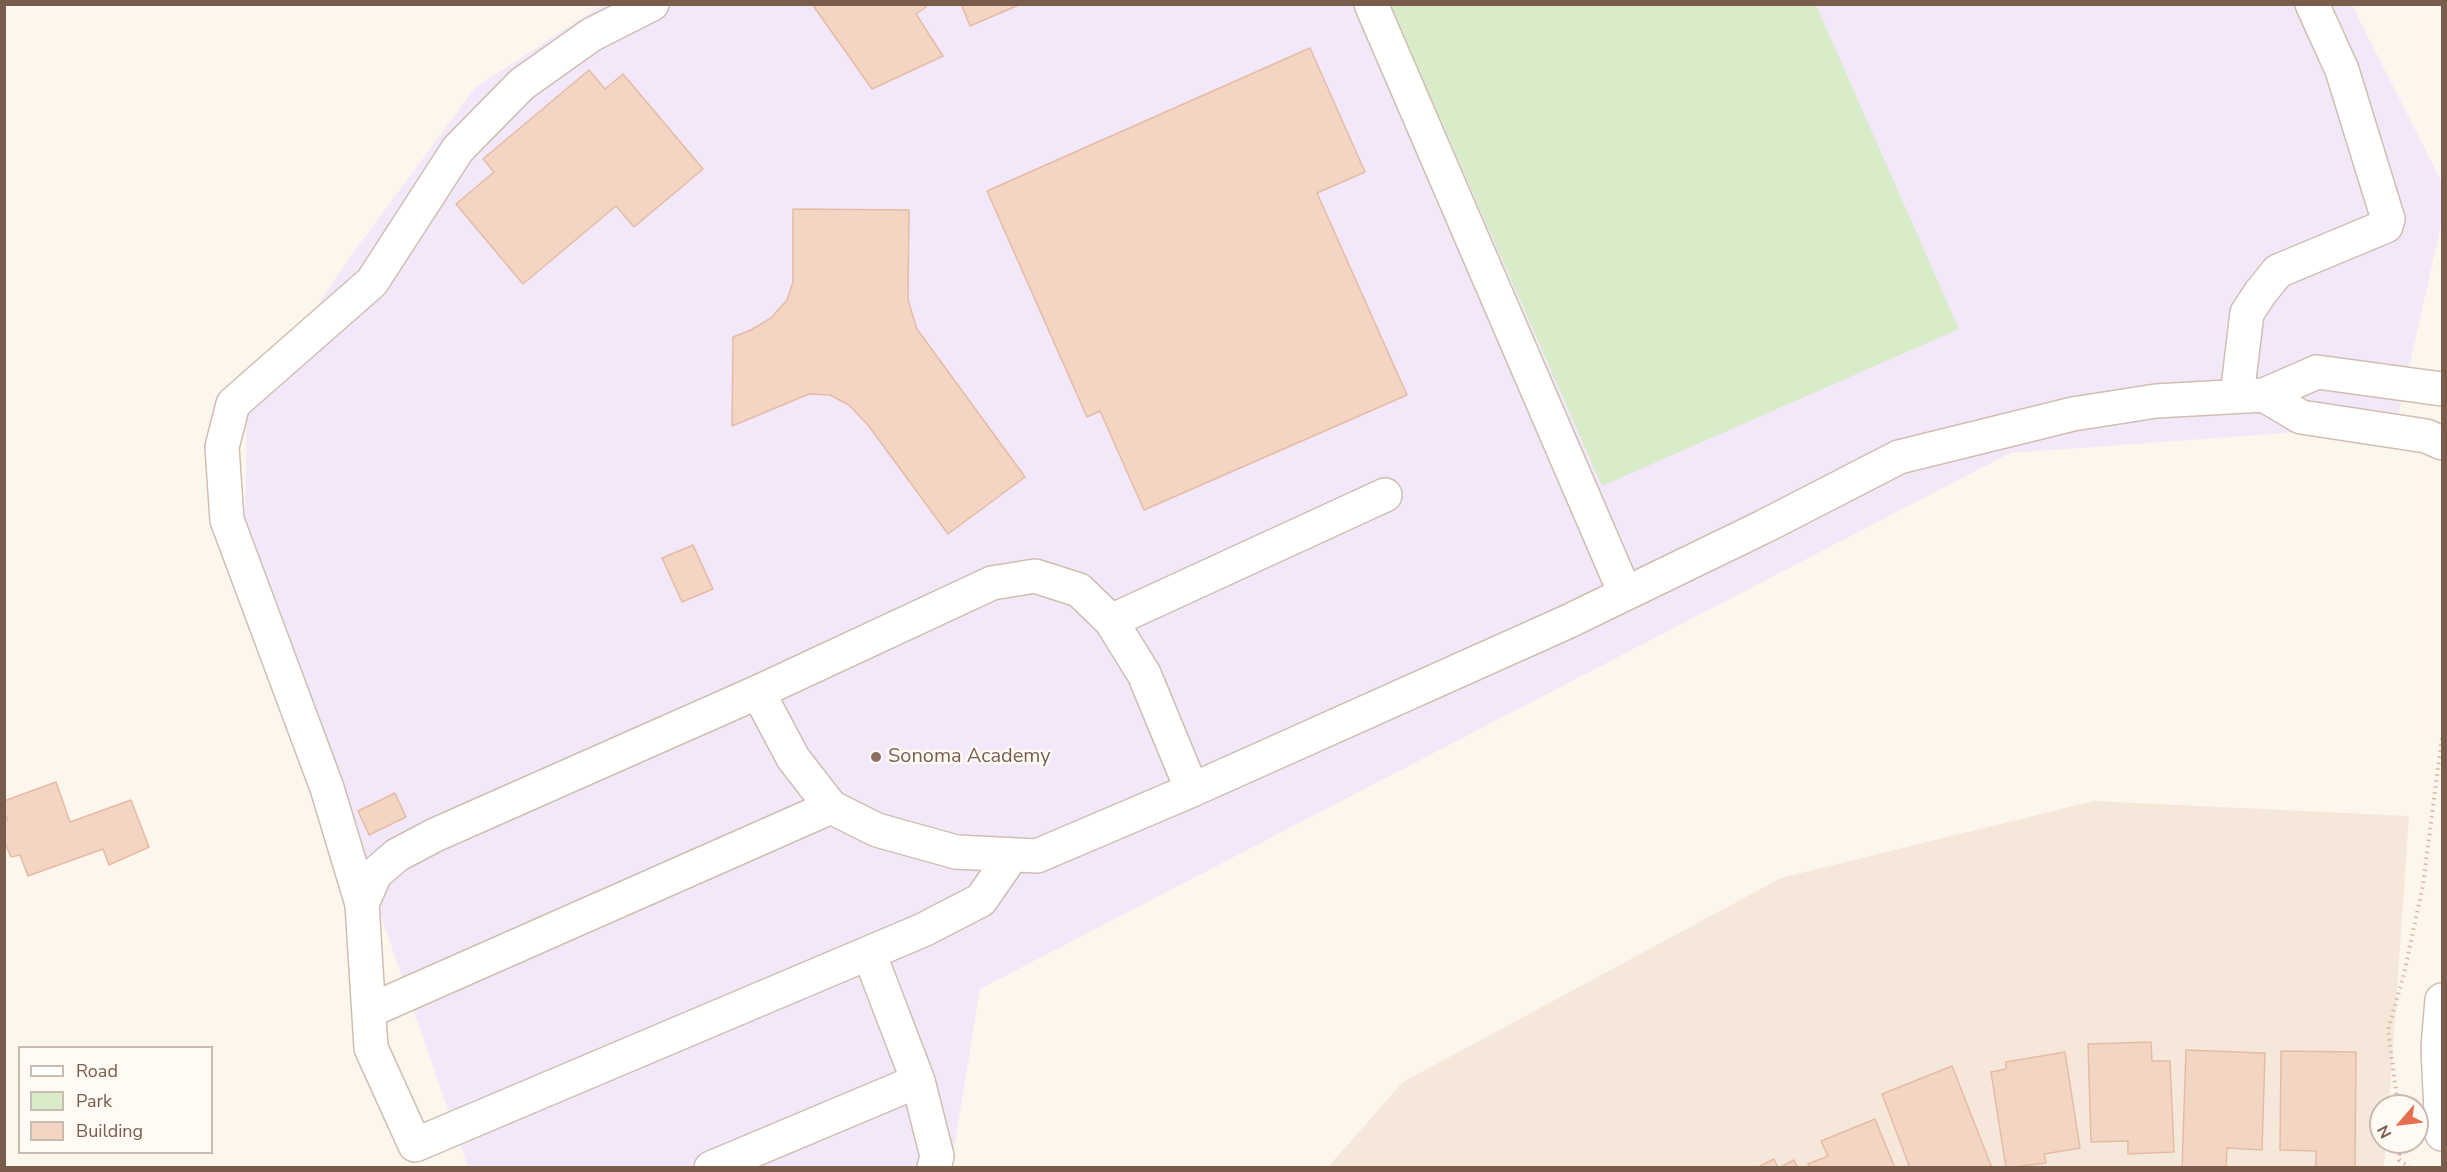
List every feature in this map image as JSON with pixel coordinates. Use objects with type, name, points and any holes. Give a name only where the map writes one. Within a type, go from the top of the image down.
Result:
[{"type":"lane","points":[[652,4],[591,35],[522,84],[458,149],[372,282],[233,404],[222,447],[227,520],[327,788],[362,904],[371,1048],[420,1156],[923,930],[981,900],[1012,855]]},
{"type":"lane","points":[[1371,4],[1625,593]]},
{"type":"lane","points":[[2251,396],[2247,313],[2267,285],[2278,271],[2386,226],[2388,219],[2342,70],[2312,4]]},
{"type":"lane","points":[[758,692],[793,758],[831,807],[877,830],[956,852],[1037,856],[1192,790],[1625,593],[1765,526],[1899,457],[2073,414],[2156,401],[2251,396],[2317,372],[2442,389]]},
{"type":"lane","points":[[2251,396],[2301,417],[2426,436],[2442,443]]},
{"type":"lane","points":[[1111,621],[1385,495]]},
{"type":"lane","points":[[362,904],[375,874],[397,855],[435,835],[758,692],[992,583],[1035,576],[1078,590],[1111,621],[1144,674],[1192,790]]},
{"type":"lane","points":[[369,1011],[831,807]]},
{"type":"lane","points":[[869,953],[918,1081],[937,1156],[934,1167]]},
{"type":"lane","points":[[2442,1000],[2438,1047],[2442,1134]]},
{"type":"lane","points":[[711,1167],[918,1081]]},
{"type":"path","points":[[2396,1094],[2388,1030],[2404,974],[2423,885],[2442,737]]},
{"type":"path","points":[[2400,1154],[2399,1160],[2411,1167]]},
{"type":"shaded area","name":"Sonoma Academy","points":[[602,5],[2352,5],[2442,183],[2442,221],[2396,425],[2010,453],[980,989],[951,1167],[468,1167],[245,524],[247,410],[352,254],[476,87]]},
{"type":"shaded area","points":[[2094,801],[2409,816],[2390,1094],[2369,1094],[2369,1154],[2385,1154],[2384,1167],[1327,1168],[1403,1082],[1781,878]]},
{"type":"green space","points":[[1390,5],[1816,5],[1959,329],[1602,486]]},
{"type":"building","points":[[812,4],[924,4],[926,7],[916,14],[943,56],[872,89]]},
{"type":"building","points":[[961,4],[1021,4],[970,26]]},
{"type":"building","points":[[1310,48],[1365,172],[1317,193],[1407,395],[1144,510],[1100,411],[1087,417],[987,191]]},
{"type":"building","points":[[589,70],[605,89],[623,74],[703,169],[634,227],[616,206],[523,284],[456,204],[494,172],[483,159]]},
{"type":"building","points":[[793,209],[909,210],[908,300],[917,329],[1025,477],[948,534],[868,425],[849,405],[830,395],[809,394],[732,426],[733,337],[771,318],[787,300],[793,282]]},
{"type":"building","points":[[693,545],[713,589],[682,602],[662,558]]},
{"type":"building","points":[[56,782],[70,822],[131,800],[149,847],[109,865],[103,849],[28,876],[20,855],[11,857],[4,841],[4,821],[8,820],[4,812],[4,801]]},
{"type":"building","points":[[395,793],[406,817],[369,835],[358,811]]},
{"type":"building","points":[[2151,1042],[2152,1061],[2170,1061],[2174,1152],[2128,1154],[2128,1141],[2091,1142],[2088,1044]]},
{"type":"building","points":[[2186,1050],[2265,1053],[2262,1150],[2227,1148],[2226,1168],[2182,1168]]},
{"type":"building","points":[[2281,1051],[2356,1052],[2355,1168],[2316,1168],[2316,1151],[2280,1150]]},
{"type":"building","points":[[2065,1052],[2080,1148],[2044,1154],[2046,1163],[2006,1168],[1991,1072],[2006,1069],[2006,1062]]},
{"type":"building","points":[[1952,1066],[1992,1168],[1910,1168],[1882,1094]]},
{"type":"building","points":[[1875,1119],[1895,1168],[1810,1168],[1808,1164],[1828,1156],[1821,1141]]},
{"type":"building","points":[[1774,1159],[1778,1168],[1756,1168]]},
{"type":"building","points":[[1794,1160],[1798,1168],[1779,1168]]},
{"type":"place","name":"Sonoma Academy","points":[[876,757]]}]
